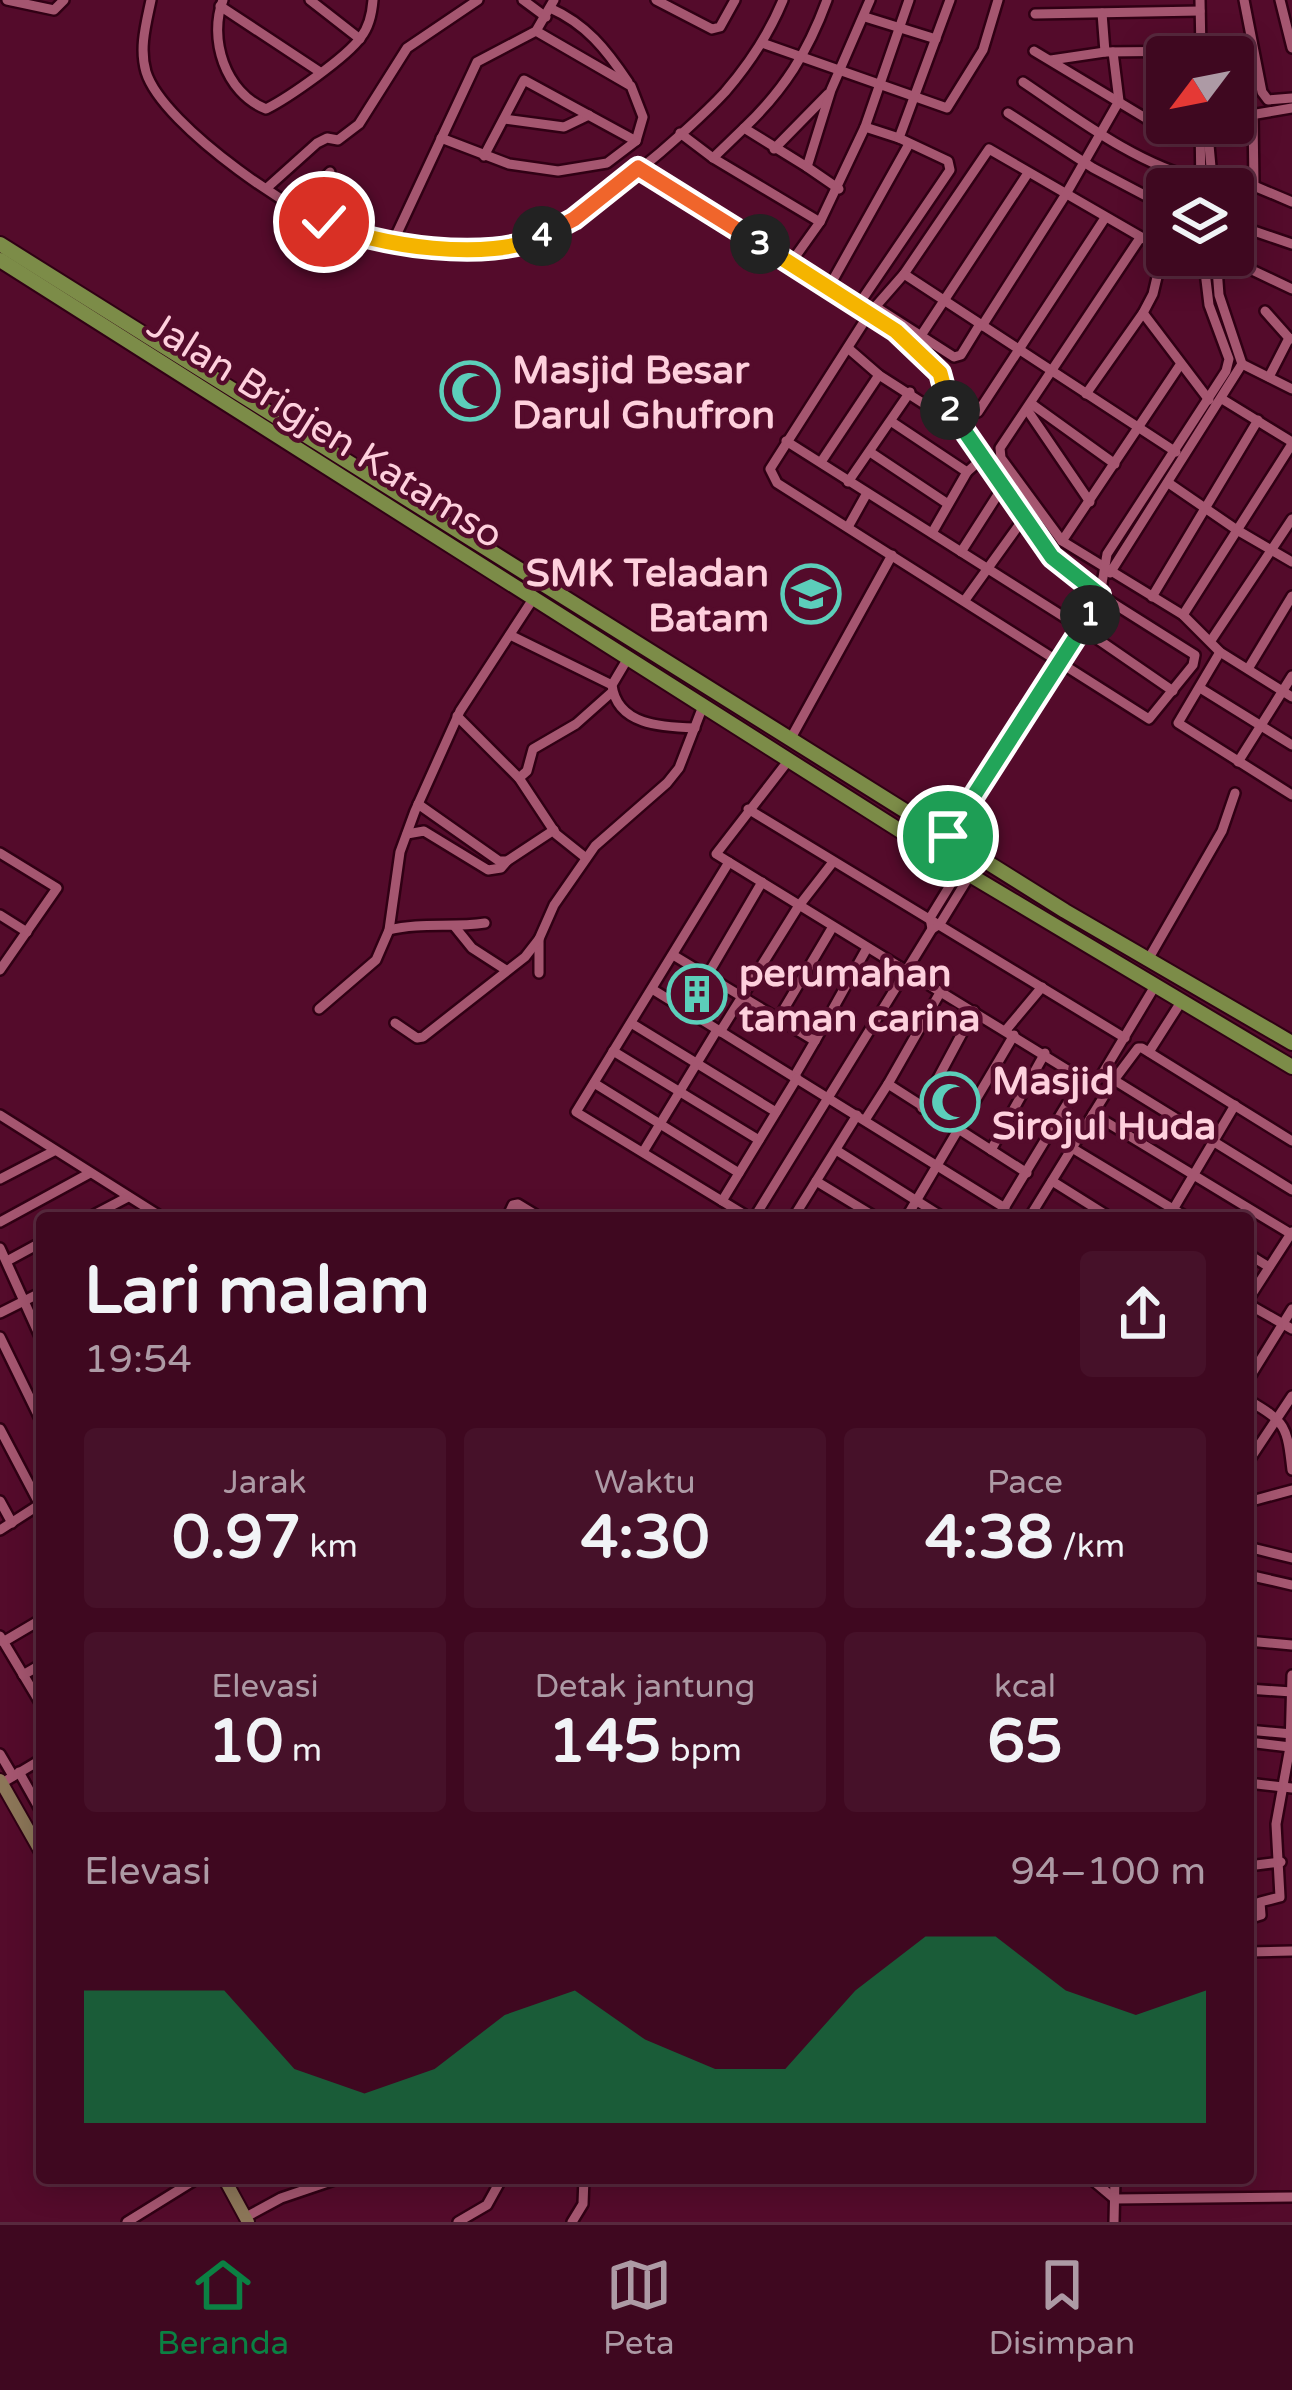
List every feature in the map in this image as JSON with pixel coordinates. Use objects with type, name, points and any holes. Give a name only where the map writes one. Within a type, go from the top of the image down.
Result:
[{"type":"highway","name":"Jalan Brigjen Katamso","points":[[0,244],[533,599],[965,872],[1292,1067]]},
{"type":"highway","name":"Jalan Brigjen Katamso","points":[[0,260],[791,738],[1065,911],[1292,1043]]},
{"type":"main road","points":[[9,1778],[36,1840]]},
{"type":"main road","points":[[227,2184],[247,2220]]},
{"type":"street","points":[[11,0],[54,10],[64,0]]},
{"type":"street","points":[[151,0],[143,57],[155,90],[203,142],[297,207],[353,236],[392,244],[498,248],[532,241],[574,219],[680,133],[723,93],[762,43],[783,0]]},
{"type":"street","points":[[310,0],[361,39]]},
{"type":"street","points":[[320,72],[222,3],[214,34],[220,57],[255,105],[266,109],[281,102],[320,72],[361,39],[373,0]]},
{"type":"street","points":[[268,187],[317,143],[338,140],[359,124],[407,48],[478,0]]},
{"type":"street","points":[[441,138],[484,156],[534,170],[558,171],[607,163],[636,141],[643,117],[631,86],[590,32],[576,20],[523,0]]},
{"type":"street","points":[[656,0],[712,29],[720,27],[735,0]]},
{"type":"street","points":[[713,158],[774,99],[804,58],[827,0]]},
{"type":"street","points":[[807,167],[831,90],[870,0]]},
{"type":"street","points":[[790,264],[838,189],[909,0]]},
{"type":"street","points":[[829,286],[904,141],[950,0]]},
{"type":"street","points":[[762,43],[916,99],[950,106],[983,50],[998,0]]},
{"type":"street","points":[[1244,0],[1262,92],[1268,100],[1292,98]]},
{"type":"street","points":[[1280,0],[1292,48]]},
{"type":"street","points":[[1035,14],[1200,5],[1201,36]]},
{"type":"street","points":[[392,244],[477,62],[536,31],[550,8]]},
{"type":"street","points":[[638,168],[790,264],[957,357],[1066,194],[1119,101],[1102,13]]},
{"type":"street","points":[[865,17],[936,39]]},
{"type":"street","points":[[536,31],[631,86]]},
{"type":"street","points":[[1034,51],[1146,116]]},
{"type":"street","points":[[1049,60],[1146,52]]},
{"type":"street","points":[[484,156],[524,80],[636,141]]},
{"type":"street","points":[[1023,82],[1101,134],[1164,168]]},
{"type":"street","points":[[774,148],[831,90]]},
{"type":"street","points":[[1254,114],[1292,108]]},
{"type":"street","points":[[1008,113],[1146,197]]},
{"type":"street","points":[[504,118],[564,127],[589,115]]},
{"type":"street","points":[[859,304],[950,170],[948,161],[865,127]]},
{"type":"street","points":[[744,128],[838,189]]},
{"type":"street","points":[[680,133],[820,223]]},
{"type":"street","points":[[873,310],[940,373],[945,403],[1052,557],[1100,595],[1192,651],[1193,665],[1150,719],[777,483],[770,469],[840,356],[849,349],[873,310],[904,274],[989,149],[1146,241]]},
{"type":"street","points":[[297,207],[330,172]]},
{"type":"street","points":[[922,334],[1028,173]]},
{"type":"street","points":[[1254,186],[1292,202]]},
{"type":"street","points":[[978,412],[1016,347],[1105,218]]},
{"type":"street","points":[[1254,231],[1292,244]]},
{"type":"street","points":[[1140,238],[1000,448],[1001,458],[1062,541],[1183,615],[1220,652],[1287,694]]},
{"type":"street","points":[[1254,271],[1292,289]]},
{"type":"street","points":[[904,274],[1186,457]]},
{"type":"street","points":[[1086,394],[1143,313],[1158,276]]},
{"type":"street","points":[[1206,276],[1209,305],[1229,358],[1221,395]]},
{"type":"street","points":[[1217,276],[1219,295],[1242,364],[1292,389]]},
{"type":"street","points":[[1265,311],[1290,338],[1269,377]]},
{"type":"street","points":[[1143,313],[1207,397]]},
{"type":"street","points":[[849,349],[879,376],[963,429]]},
{"type":"street","points":[[948,836],[1083,629],[1109,570],[1170,484],[1242,364]]},
{"type":"street","points":[[1062,541],[1180,365]]},
{"type":"street","points":[[821,462],[879,376]]},
{"type":"street","points":[[848,482],[910,392]]},
{"type":"street","points":[[1207,397],[1221,395]]},
{"type":"street","points":[[1183,615],[1292,443],[1221,395],[1207,397]]},
{"type":"street","points":[[1109,570],[1107,554],[1207,397]]},
{"type":"street","points":[[1030,408],[1115,464]]},
{"type":"street","points":[[1030,408],[1090,502]]},
{"type":"street","points":[[1152,597],[1258,420]]},
{"type":"street","points":[[892,422],[967,472]]},
{"type":"street","points":[[787,441],[1173,691]]},
{"type":"street","points":[[870,452],[948,504]]},
{"type":"street","points":[[932,533],[967,472],[984,457]]},
{"type":"street","points":[[1170,484],[1292,562]]},
{"type":"street","points":[[961,552],[1004,485]]},
{"type":"street","points":[[848,527],[867,494]]},
{"type":"street","points":[[965,600],[1024,518]]},
{"type":"street","points":[[1212,639],[1292,519]]},
{"type":"street","points":[[791,738],[892,555]]},
{"type":"street","points":[[1248,669],[1292,596]]},
{"type":"street","points":[[319,1010],[371,966],[389,930],[407,834],[418,804],[457,716],[533,599]]},
{"type":"street","points":[[510,635],[612,688],[617,705],[638,720],[694,728]]},
{"type":"street","points":[[1220,652],[1178,723],[1292,795]]},
{"type":"street","points":[[519,778],[527,770],[533,749],[576,724],[612,688],[628,658]]},
{"type":"street","points":[[1238,762],[1260,724],[1287,694],[1292,676]]},
{"type":"street","points":[[1200,688],[1292,745]]},
{"type":"street","points":[[395,1023],[420,1039],[525,957],[586,858],[679,768],[703,706]]},
{"type":"street","points":[[457,716],[519,778],[554,830],[586,858]]},
{"type":"street","points":[[788,761],[716,853],[832,928],[1045,1054],[1082,1081],[1096,1082],[1155,986]]},
{"type":"street","points":[[1149,958],[1222,831],[1235,793]]},
{"type":"street","points":[[418,804],[499,861],[507,861]]},
{"type":"street","points":[[748,809],[1125,1038]]},
{"type":"street","points":[[407,834],[424,831],[488,869],[501,868],[554,830]]},
{"type":"street","points":[[0,853],[57,888],[0,970]]},
{"type":"street","points":[[729,862],[578,1108],[579,1116],[741,1212]]},
{"type":"street","points":[[643,1152],[798,907],[832,862]]},
{"type":"street","points":[[756,1212],[965,872]]},
{"type":"street","points":[[707,976],[762,882]]},
{"type":"street","points":[[0,915],[27,932]]},
{"type":"street","points":[[389,930],[412,924],[485,923]]},
{"type":"street","points":[[455,927],[472,948],[506,970]]},
{"type":"street","points":[[778,1018],[832,928]]},
{"type":"street","points":[[538,973],[539,939]]},
{"type":"street","points":[[722,1201],[866,947]]},
{"type":"street","points":[[673,955],[815,1041]]},
{"type":"street","points":[[910,1212],[1010,1033],[1042,987]]},
{"type":"street","points":[[652,989],[938,1164],[1001,1212]]},
{"type":"street","points":[[801,1212],[836,1150],[888,1084],[941,991]]},
{"type":"street","points":[[1149,1052],[1181,1002]]},
{"type":"street","points":[[922,1108],[974,1011]]},
{"type":"street","points":[[631,1023],[776,1112]]},
{"type":"street","points":[[1033,1212],[1114,1080],[1134,1051],[1142,1048],[1292,1141]]},
{"type":"street","points":[[613,1052],[759,1140]]},
{"type":"street","points":[[991,1150],[1045,1054]]},
{"type":"street","points":[[1114,1080],[1292,1190]]},
{"type":"street","points":[[1003,1212],[1082,1081]]},
{"type":"street","points":[[594,1083],[739,1173]]},
{"type":"street","points":[[888,1084],[1027,1173]]},
{"type":"street","points":[[1171,1212],[1235,1106]]},
{"type":"street","points":[[1093,1114],[1292,1233],[1254,1292]]},
{"type":"street","points":[[0,1115],[153,1212]]},
{"type":"street","points":[[1072,1148],[1167,1212]]},
{"type":"street","points":[[836,1150],[934,1212]]},
{"type":"street","points":[[0,1179],[54,1151]]},
{"type":"street","points":[[0,1222],[90,1173]]},
{"type":"street","points":[[816,1181],[867,1212]]},
{"type":"street","points":[[1052,1181],[1100,1212]]},
{"type":"street","points":[[99,1212],[128,1197]]},
{"type":"street","points":[[1079,1212],[1084,1203]]},
{"type":"street","points":[[7,1261],[36,1245]]},
{"type":"street","points":[[0,1248],[36,1326]]},
{"type":"street","points":[[1254,1258],[1269,1267]]},
{"type":"street","points":[[0,1313],[36,1296]]},
{"type":"street","points":[[1254,1306],[1288,1326]]},
{"type":"street","points":[[1254,1372],[1288,1326],[1292,1309]]},
{"type":"street","points":[[0,1337],[6,1363],[36,1413]]},
{"type":"street","points":[[1254,1454],[1292,1396]]},
{"type":"street","points":[[1254,1403],[1280,1418],[1288,1436],[1292,1470]]},
{"type":"street","points":[[0,1429],[36,1495]]},
{"type":"street","points":[[1254,1500],[1292,1490]]},
{"type":"street","points":[[0,1501],[12,1523]]},
{"type":"street","points":[[0,1530],[36,1507]]},
{"type":"street","points":[[1254,1548],[1292,1558]]},
{"type":"street","points":[[1254,1576],[1292,1585]]},
{"type":"street","points":[[36,1622],[2,1639],[36,1696]]},
{"type":"street","points":[[1254,1642],[1292,1645]]},
{"type":"street","points":[[23,1675],[36,1667]]},
{"type":"street","points":[[1254,1902],[1280,1897],[1276,1823],[1288,1787],[1292,1675]]},
{"type":"street","points":[[1254,1689],[1291,1692]]},
{"type":"street","points":[[1254,1731],[1291,1734]]},
{"type":"street","points":[[1254,1743],[1291,1747]]},
{"type":"street","points":[[0,1754],[9,1778],[36,1807]]},
{"type":"street","points":[[9,1778],[36,1762]]},
{"type":"street","points":[[1254,1784],[1288,1787]]},
{"type":"street","points":[[1254,1865],[1281,1862]]},
{"type":"street","points":[[1254,1952],[1292,1951]]},
{"type":"street","points":[[127,2222],[188,2184]]},
{"type":"street","points":[[247,2220],[281,2198],[322,2184]]},
{"type":"street","points":[[458,2222],[488,2205],[499,2184]]},
{"type":"street","points":[[572,2222],[583,2204],[584,2184]]},
{"type":"street","points":[[1097,2184],[1115,2199],[1292,2197]]},
{"type":"street","points":[[1114,2222],[1115,2184]]},
{"type":"place","name":"Masjid Besar Darul Ghufron","points":[[470,391]]},
{"type":"place","name":"SMK Teladan Batam","points":[[811,594]]},
{"type":"place","name":"perumahan taman carina","points":[[697,994]]},
{"type":"place","name":"Masjid Sirojul Huda","points":[[950,1102]]},
{"type":"route","points":[[324,222],[353,236],[392,244],[498,248],[532,241],[574,219],[638,168],[859,304],[940,373],[945,403],[1052,557],[1100,595],[1083,629],[948,836]]}]
